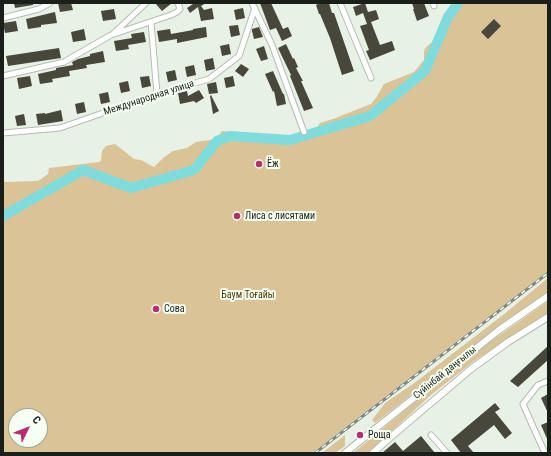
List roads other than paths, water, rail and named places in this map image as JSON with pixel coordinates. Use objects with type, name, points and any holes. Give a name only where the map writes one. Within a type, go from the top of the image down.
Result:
[{"type":"main road","name":"Сүйінбай даңғылы","points":[[344,453],[493,334],[548,296]]},
{"type":"main road","name":"Сүйінбай даңғылы","points":[[373,453],[471,369],[508,342],[548,317]]},
{"type":"street","points":[[3,18],[38,9],[50,3]]},
{"type":"street","points":[[111,35],[146,3]]},
{"type":"street","points":[[3,76],[64,62],[111,35],[177,12],[180,9],[178,3]]},
{"type":"street","points":[[340,3],[371,78]]},
{"type":"street","name":"Международная улица","points":[[3,133],[60,128],[157,94],[209,79],[238,56],[253,5]]},
{"type":"street","name":"Международная улица","points":[[253,5],[272,45],[304,132]]},
{"type":"street","points":[[151,22],[157,94]]},
{"type":"street","points":[[545,453],[523,404],[538,385],[548,381]]},
{"type":"street","points":[[430,434],[447,453]]},
{"type":"waterway","points":[[3,216],[83,170],[131,188],[194,170],[217,141],[230,136],[290,140],[370,116],[425,71],[448,17],[458,3]]},
{"type":"railway","points":[[315,453],[548,273]]},
{"type":"place","name":"Ёж","points":[[259,164]]},
{"type":"place","name":"Лиса с лисятами","points":[[237,216]]},
{"type":"place","name":"Сова","points":[[156,309]]},
{"type":"place","name":"Роща","points":[[360,435]]},
{"type":"park label","name":"Баум Тоғайы","points":[[248,295]]}]
